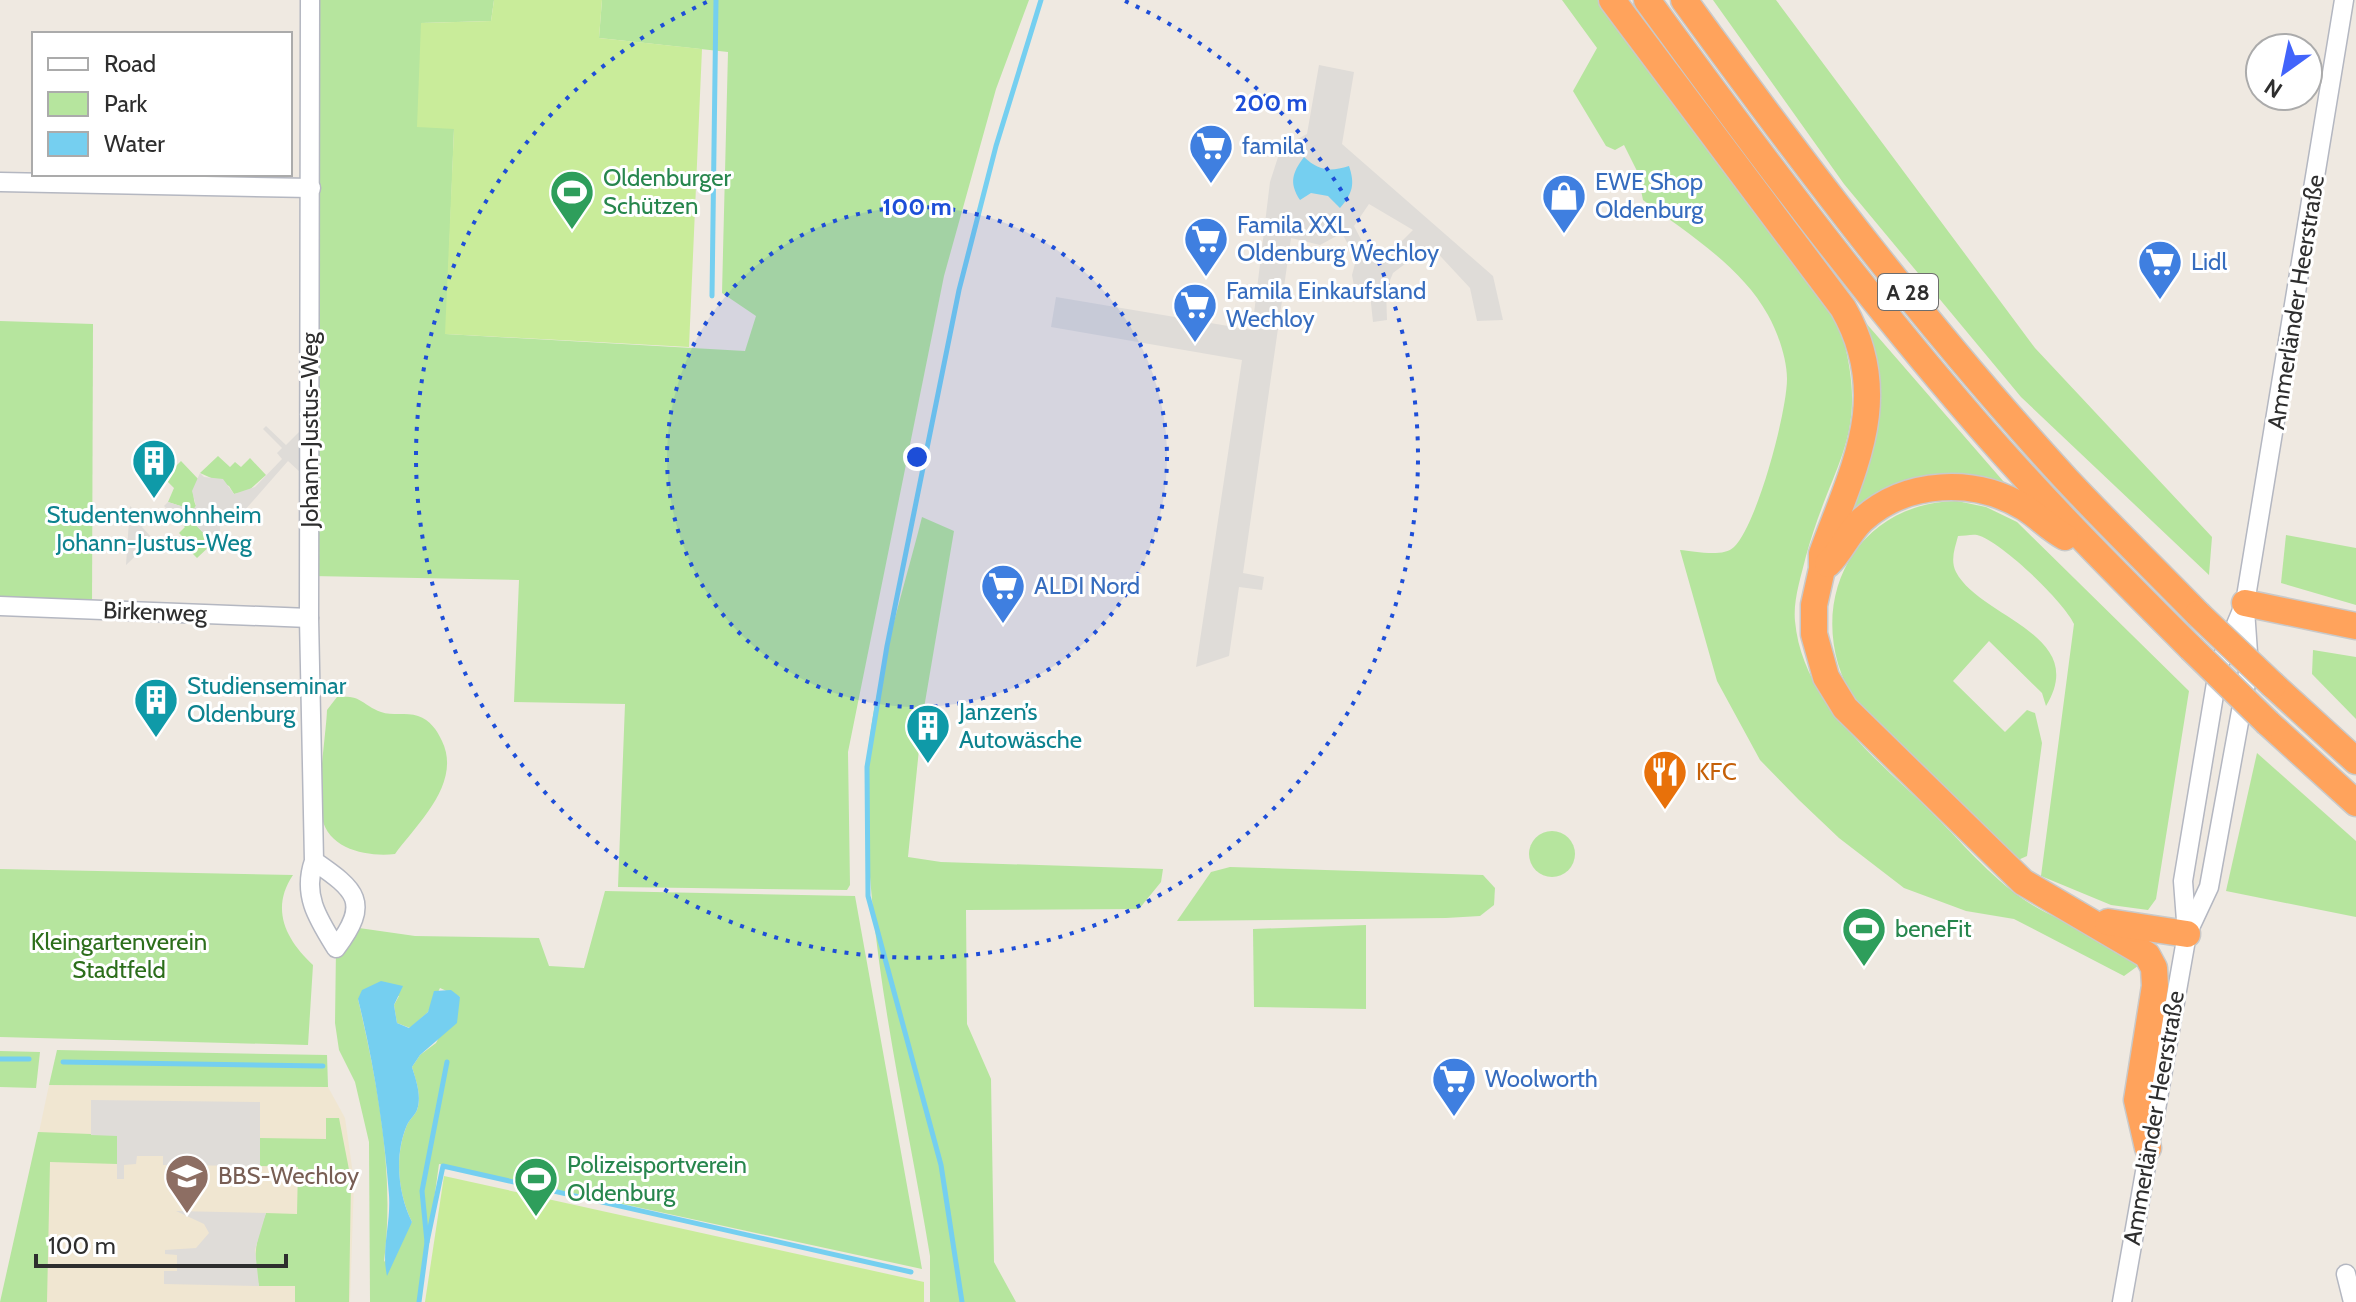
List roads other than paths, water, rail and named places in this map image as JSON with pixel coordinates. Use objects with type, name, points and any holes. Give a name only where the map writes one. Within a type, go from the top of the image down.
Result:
[{"type":"highway","points":[[1612,0],[1843,308],[1856,333],[1868,387],[1866,426],[1855,466],[1822,554],[1814,605],[1814,634],[1826,677],[1845,708],[2023,882],[2133,943],[2147,955],[2154,968],[2155,986],[2137,1100],[2148,1148]]},
{"type":"highway","name":"A 28","points":[[1647,0],[1759,154],[1869,295],[1975,421],[2104,561],[2268,723],[2356,803]]},
{"type":"highway","name":"A 28","points":[[1684,0],[1781,133],[1988,390],[2067,480],[2198,614],[2356,761]]},
{"type":"highway","points":[[1822,569],[1855,527],[1872,513],[1901,496],[1939,487],[1981,490],[2010,500],[2104,561]]},
{"type":"highway","points":[[2245,603],[2356,626]]},
{"type":"highway","points":[[2093,920],[2187,934]]},
{"type":"street","name":"Johann-Justus-Weg","points":[[310,0],[309,618],[314,861],[309,878],[310,898],[336,948],[352,927],[357,914],[356,903],[346,884],[314,861]]},
{"type":"street","name":"Ammerländer Heerstraße","points":[[2187,934],[2209,887],[2249,667],[2245,603],[2344,0]]},
{"type":"street","points":[[0,182],[311,188]]},
{"type":"street","name":"Ammerländer Heerstraße","points":[[2122,1302],[2187,934],[2183,881],[2219,665],[2245,603]]},
{"type":"street","name":"Birkenweg","points":[[0,606],[309,618]]},
{"type":"street","points":[[2346,1274],[2353,1302]]},
{"type":"water","points":[[1304,157],[1325,169],[1349,166],[1352,188],[1340,208],[1328,196],[1311,193],[1300,200],[1293,178]]},
{"type":"water","points":[[381,981],[403,986],[394,1005],[397,1023],[409,1028],[428,1012],[434,991],[451,990],[460,997],[457,1023],[420,1055],[412,1067],[419,1099],[403,1137],[399,1174],[403,1199],[412,1222],[387,1276],[387,1170],[374,1072],[358,999],[362,990]]},
{"type":"waterway","points":[[712,296],[716,0]]},
{"type":"waterway","points":[[962,1302],[941,1165],[868,896],[867,767],[887,646],[959,290],[996,146],[1041,0]]},
{"type":"waterway","points":[[0,1059],[29,1059]]},
{"type":"waterway","points":[[63,1062],[323,1066]]},
{"type":"waterway","points":[[419,1302],[427,1242],[422,1191],[447,1062]]},
{"type":"waterway","points":[[427,1242],[443,1166],[911,1272]]},
{"type":"place","name":"famila","points":[[1211,185]]},
{"type":"place","name":"Oldenburger Schützen","points":[[572,231]]},
{"type":"place","name":"EWE Shop Oldenburg","points":[[1564,235]]},
{"type":"place","name":"Famila XXL Oldenburg Wechloy","points":[[1206,278]]},
{"type":"place","name":"Lidl","points":[[2160,301]]},
{"type":"place","name":"Famila Einkaufsland Wechloy","points":[[1195,344]]},
{"type":"place","name":"Studentenwohnheim Johann-Justus-Weg","points":[[154,500]]},
{"type":"place","name":"ALDI Nord","points":[[1003,625]]},
{"type":"place","name":"Studienseminar Oldenburg","points":[[156,739]]},
{"type":"place","name":"Janzen’s Autowäsche","points":[[928,765]]},
{"type":"place","name":"KFC","points":[[1665,811]]},
{"type":"place","name":"beneFit","points":[[1864,968]]},
{"type":"place","name":"Woolworth","points":[[1454,1118]]},
{"type":"place","name":"BBS-Wechloy","points":[[187,1215]]},
{"type":"place","name":"Polizeisportverein Oldenburg","points":[[536,1218]]},
{"type":"park label","name":"Kleingartenverein Stadtfeld","points":[[119,956]]}]
